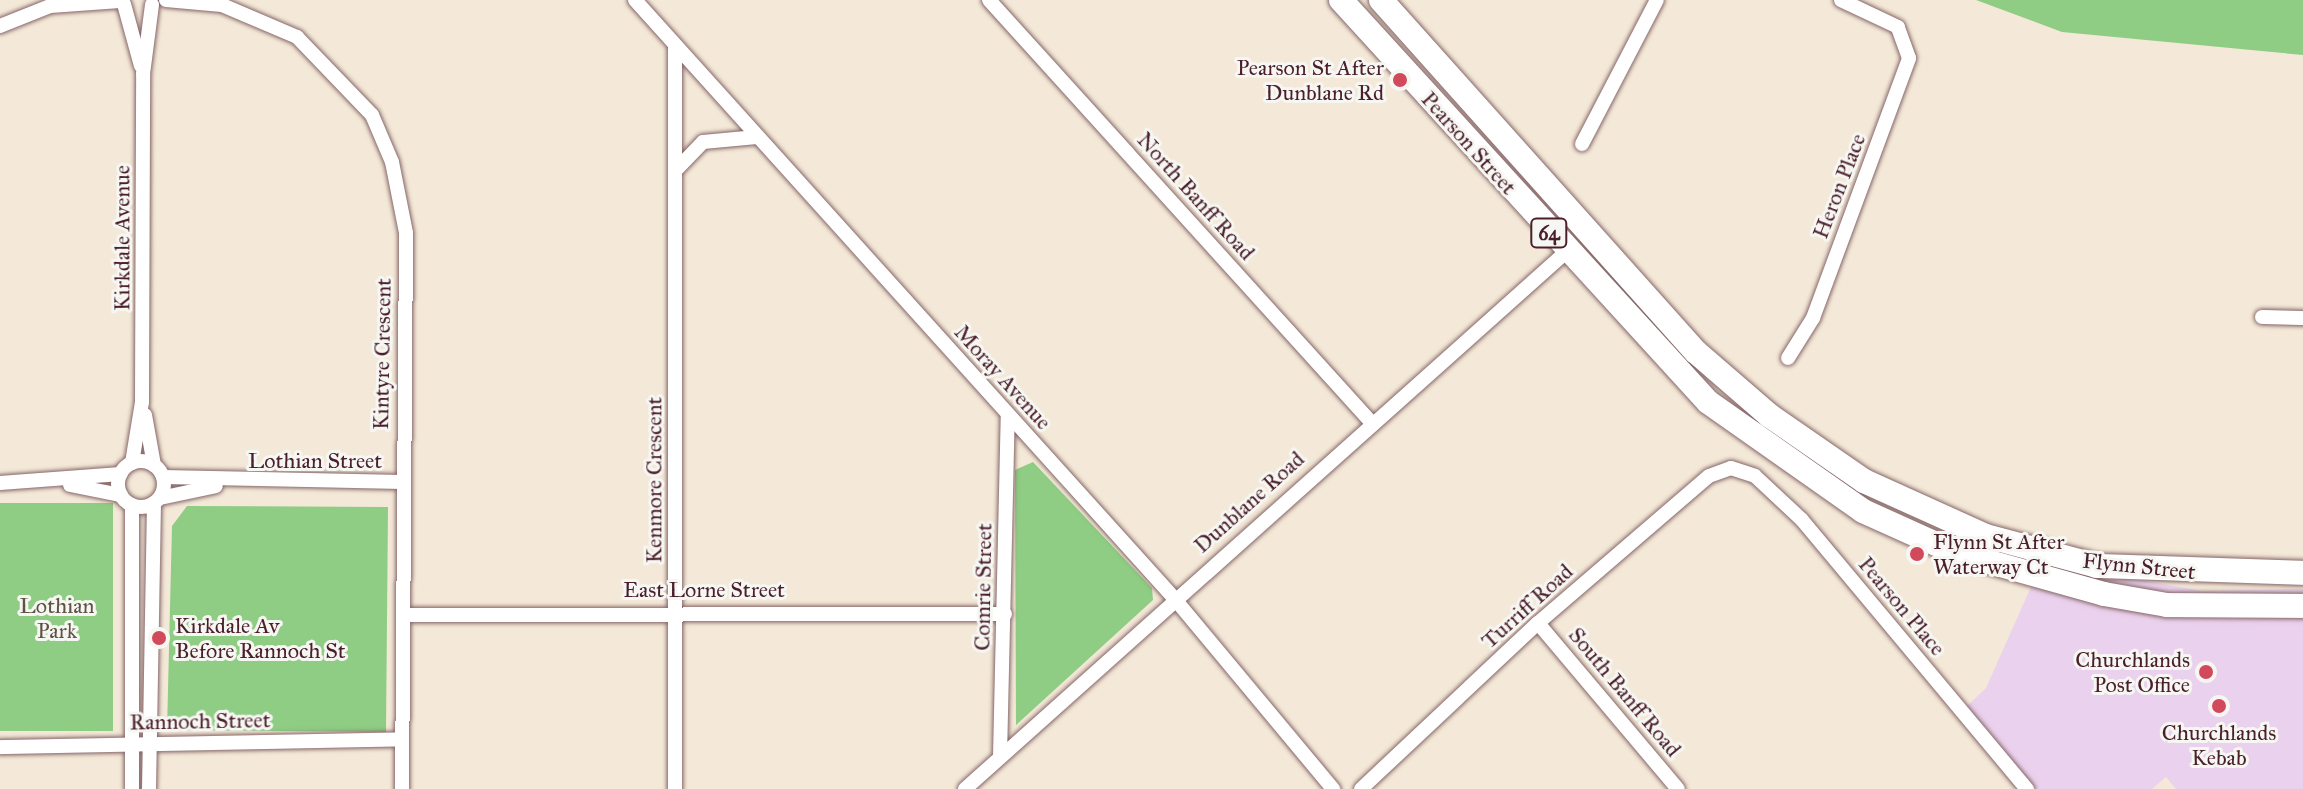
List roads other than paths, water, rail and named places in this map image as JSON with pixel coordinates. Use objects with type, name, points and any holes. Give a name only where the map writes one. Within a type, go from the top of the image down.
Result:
[{"type":"main road","name":"Pearson Street","points":[[1341,0],[1566,252],[1708,402],[1770,452]]},
{"type":"main road","name":"Pearson Street","points":[[1391,6],[1696,352],[1770,416]]},
{"type":"main road","name":"Flynn Street","points":[[1770,416],[1864,481],[1986,536],[2097,566],[2211,573],[2303,573]]},
{"type":"main road","name":"Flynn Street","points":[[1770,452],[1863,511],[2022,574],[2167,605],[2303,606]]},
{"type":"main road","points":[[2211,573],[2256,590],[2269,607]]},
{"type":"street","name":"Moray Avenue","points":[[635,0],[1174,598],[1333,789]]},
{"type":"street","name":"North Banff Road","points":[[989,0],[1371,422]]},
{"type":"street","points":[[1582,144],[1657,0]]},
{"type":"street","name":"Heron Place","points":[[1788,358],[1813,318],[1908,65],[1898,27],[1841,0]]},
{"type":"street","name":"Kintyre Crescent","points":[[0,26],[72,1],[219,3],[297,37],[333,67],[372,115],[392,162],[406,233],[402,789]]},
{"type":"street","name":"Kirkdale Avenue","points":[[121,2],[143,74]]},
{"type":"street","name":"Kirkdale Avenue","points":[[157,501],[158,471],[142,402],[143,74],[159,2]]},
{"type":"street","name":"Kenmore Crescent","points":[[675,45],[675,789]]},
{"type":"street","points":[[675,171],[703,142],[757,137]]},
{"type":"street","name":"Dunblane Road","points":[[965,789],[1174,598],[1566,252]]},
{"type":"street","points":[[2262,317],[2303,318]]},
{"type":"street","name":"Kirkdale Avenue","points":[[127,500],[126,469],[142,402]]},
{"type":"street","name":"Comrie Street","points":[[1000,757],[1008,416]]},
{"type":"street","name":"Turriff Road","points":[[1361,789],[1538,623],[1709,476],[1731,468]]},
{"type":"street","name":"Pearson Place","points":[[1731,468],[1755,476],[1802,520],[2027,789]]},
{"type":"street","points":[[0,483],[62,483],[126,469]]},
{"type":"street","name":"Lothian Street","points":[[126,469],[228,483],[403,482]]},
{"type":"street","points":[[62,483],[127,500],[132,789]]},
{"type":"street","name":"Lothian Street","points":[[127,500],[157,501],[228,483]]},
{"type":"street","points":[[149,789],[157,501]]},
{"type":"street","name":"East Lorne Street","points":[[403,615],[676,611],[1005,614]]},
{"type":"street","name":"South Banff Road","points":[[1538,623],[1678,789]]},
{"type":"street","name":"Rannoch Street","points":[[0,747],[401,739]]},
{"type":"place","name":"Pearson St After Dunblane Rd","points":[[1400,80]]},
{"type":"place","name":"Flynn St After Waterway Ct","points":[[1917,554]]},
{"type":"place","name":"Kirkdale Av Before Rannoch St","points":[[159,638]]},
{"type":"place","name":"Churchlands Post Office","points":[[2206,672]]},
{"type":"place","name":"Churchlands Kebab","points":[[2219,706]]},
{"type":"park label","name":"Lothian Park","points":[[57,618]]}]
